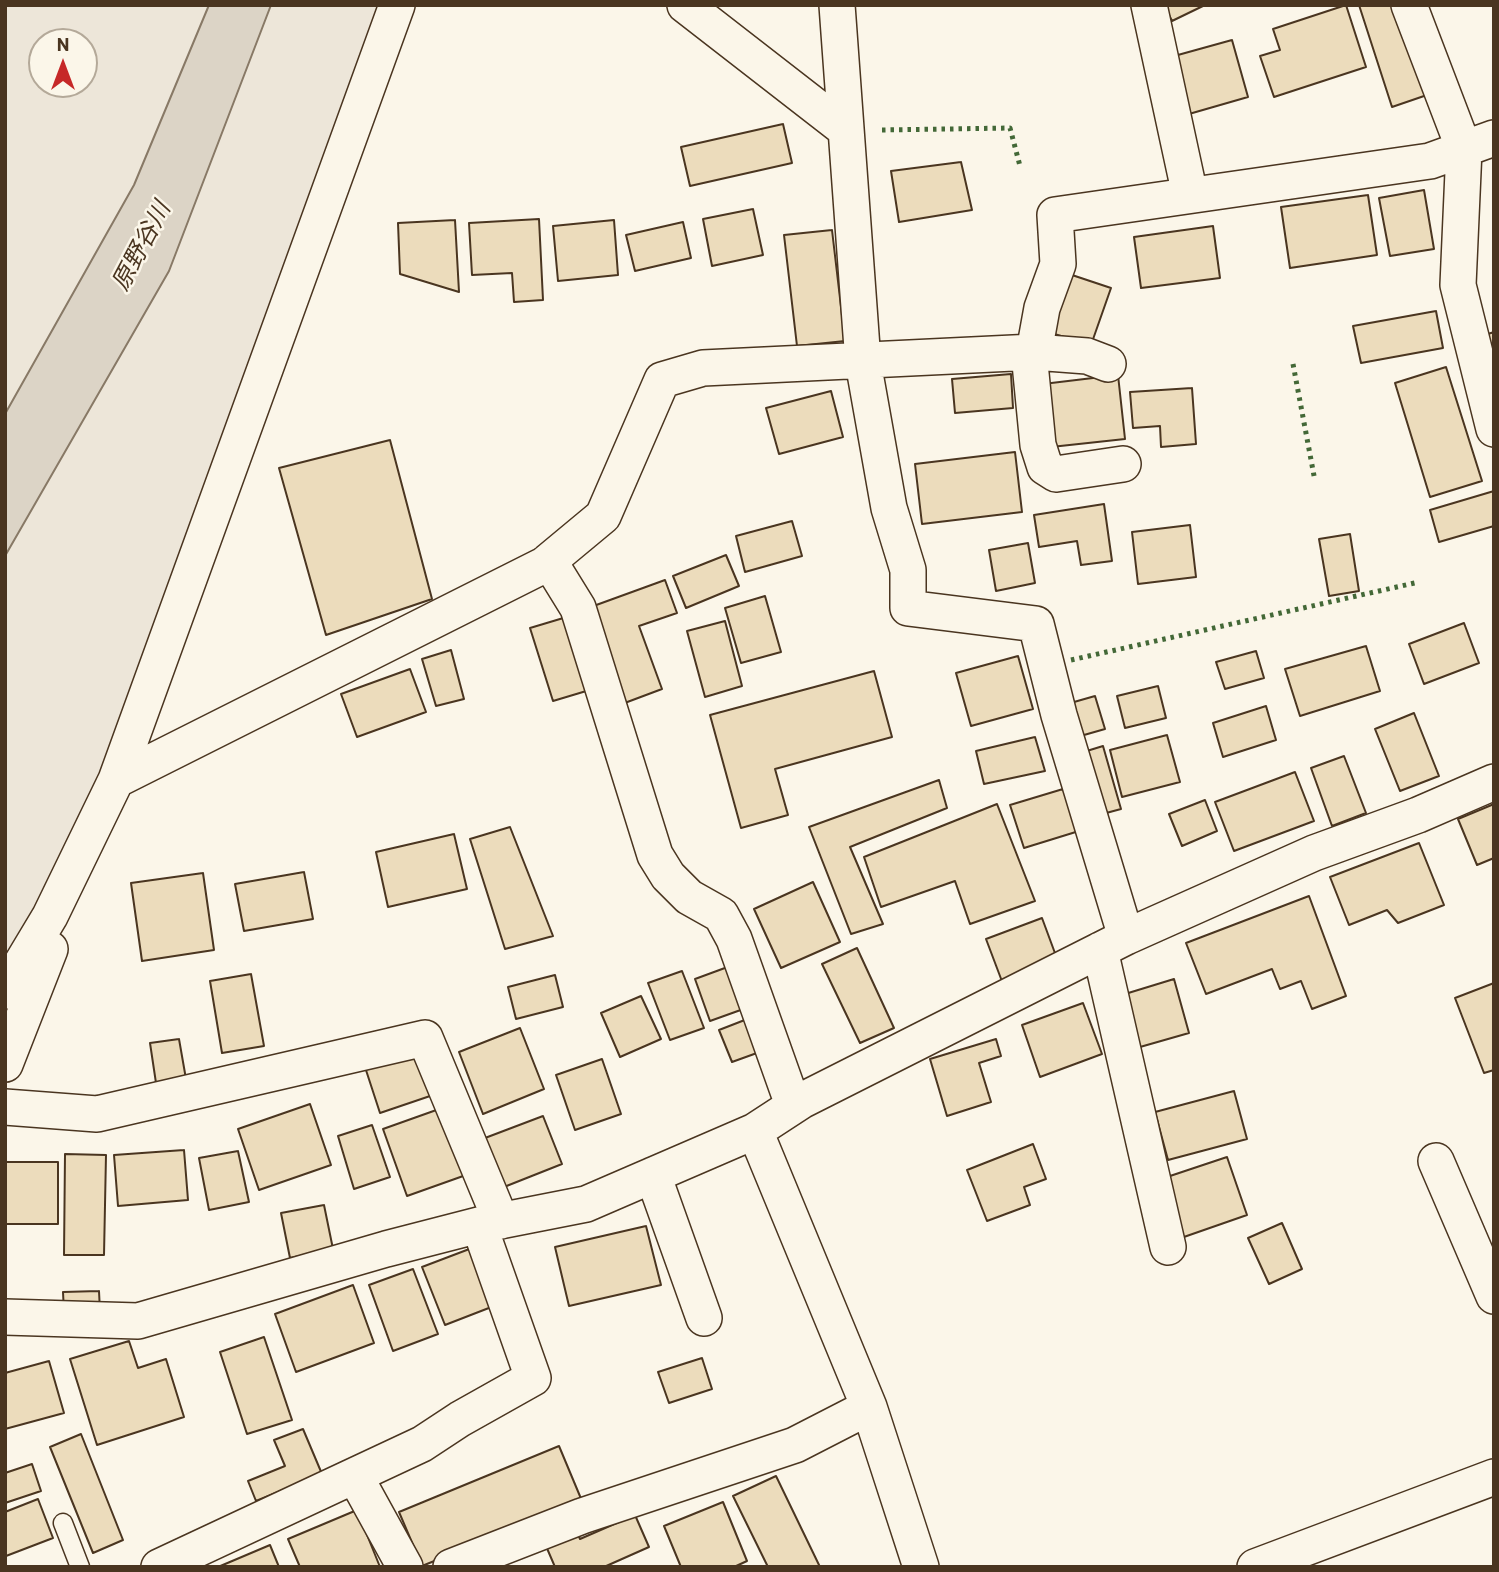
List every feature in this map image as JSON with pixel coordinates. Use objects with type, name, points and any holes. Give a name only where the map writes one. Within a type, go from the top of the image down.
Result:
[{"type":"street","points":[[5,991],[50,916],[117,780],[397,5]]},
{"type":"street","points":[[685,5],[846,130]]},
{"type":"street","points":[[837,5],[863,362],[889,508],[908,570],[908,608],[1036,624],[1113,944],[1168,1247]]},
{"type":"street","points":[[1149,5],[1190,195]]},
{"type":"street","points":[[1409,5],[1479,143],[1458,285],[1494,429]]},
{"type":"street","points":[[1123,464],[1056,474],[1045,467],[1038,446],[1032,352],[1042,308],[1058,264],[1055,215],[1430,161],[1479,143]]},
{"type":"street","points":[[117,780],[549,561],[603,516],[662,380],[703,368],[1032,352],[1087,356],[1108,364]]},
{"type":"street","points":[[549,561],[578,608],[654,855],[668,876],[689,897],[721,915],[734,939],[793,1105]]},
{"type":"street","points":[[5,1317],[138,1321],[490,1223],[586,1204],[755,1131],[793,1105],[1113,944],[1314,853],[1418,815],[1494,782]]},
{"type":"street","points":[[5,1064],[55,935],[50,916]]},
{"type":"street","points":[[5,1108],[96,1114],[425,1038],[490,1223],[510,1306],[533,1378],[422,1444],[356,1478],[159,1567]]},
{"type":"street","points":[[755,1131],[869,1407],[921,1567]]},
{"type":"street","points":[[1436,1161],[1494,1296]]},
{"type":"street","points":[[653,1175],[704,1318]]},
{"type":"street","points":[[451,1567],[582,1516],[795,1445],[869,1407]]},
{"type":"street","points":[[1255,1567],[1494,1477]]},
{"type":"street","points":[[356,1478],[405,1567]]},
{"type":"lane","points":[[63,1523],[80,1567]]},
{"type":"shaded area","points":[[5,5],[394,5],[116,780],[5,972]]},
{"type":"water","name":"原野谷川","points":[[209,5],[271,5],[169,271],[5,556],[5,414],[134,185]]},
{"type":"building","points":[[1164,5],[1205,5],[1172,21]]},
{"type":"building","points":[[1346,5],[1366,67],[1274,97],[1260,56],[1280,50],[1273,29]]},
{"type":"building","points":[[1359,5],[1398,5],[1427,95],[1392,107]]},
{"type":"building","points":[[1232,40],[1248,97],[1182,116],[1167,58]]},
{"type":"building","points":[[783,124],[792,163],[690,186],[681,147]]},
{"type":"building","points":[[961,162],[972,210],[899,222],[891,171]]},
{"type":"building","points":[[1424,190],[1434,249],[1390,256],[1379,198]]},
{"type":"building","points":[[1368,195],[1377,255],[1290,268],[1281,207]]},
{"type":"building","points":[[753,209],[763,255],[712,266],[703,219]]},
{"type":"building","points":[[539,219],[543,300],[514,302],[512,273],[472,275],[469,223]]},
{"type":"building","points":[[455,220],[459,292],[400,274],[398,223]]},
{"type":"building","points":[[614,220],[618,275],[558,281],[553,226]]},
{"type":"building","points":[[683,222],[691,258],[635,271],[626,235]]},
{"type":"building","points":[[1213,226],[1220,278],[1141,288],[1134,237]]},
{"type":"building","points":[[832,230],[845,341],[797,346],[784,235]]},
{"type":"building","points":[[1069,274],[1111,288],[1091,345],[1051,333]]},
{"type":"building","points":[[1436,311],[1443,348],[1361,363],[1353,326]]},
{"type":"building","points":[[1494,332],[1494,357],[1488,334]]},
{"type":"building","points":[[1446,367],[1482,481],[1430,497],[1395,383]]},
{"type":"building","points":[[1011,374],[1013,408],[955,413],[952,379]]},
{"type":"building","points":[[1118,375],[1125,439],[1051,447],[1043,384]]},
{"type":"building","points":[[1192,388],[1196,444],[1161,447],[1160,426],[1133,428],[1130,392]]},
{"type":"building","points":[[831,391],[843,437],[779,454],[766,408]]},
{"type":"building","points":[[390,440],[432,599],[326,635],[279,468]]},
{"type":"building","points":[[1015,452],[1022,512],[922,524],[915,464]]},
{"type":"building","points":[[1494,491],[1494,526],[1439,542],[1430,510]]},
{"type":"building","points":[[1104,504],[1112,561],[1081,565],[1077,541],[1039,547],[1034,515]]},
{"type":"building","points":[[792,521],[802,556],[745,572],[736,536]]},
{"type":"building","points":[[1190,525],[1196,577],[1138,584],[1132,532]]},
{"type":"building","points":[[1350,534],[1359,591],[1329,596],[1319,539]]},
{"type":"building","points":[[1028,543],[1035,583],[996,591],[989,550]]},
{"type":"building","points":[[726,555],[739,586],[686,608],[673,576]]},
{"type":"building","points":[[665,580],[677,613],[639,626],[662,689],[622,704],[588,608]]},
{"type":"building","points":[[765,596],[781,652],[741,663],[725,608]]},
{"type":"building","points":[[570,616],[593,689],[553,701],[530,628]]},
{"type":"building","points":[[725,621],[742,686],[705,697],[687,631]]},
{"type":"building","points":[[1464,623],[1479,663],[1424,684],[1409,644]]},
{"type":"building","points":[[1366,646],[1380,691],[1300,716],[1285,669]]},
{"type":"building","points":[[451,650],[464,699],[436,706],[422,659]]},
{"type":"building","points":[[1256,651],[1264,678],[1225,689],[1216,662]]},
{"type":"building","points":[[1018,656],[1033,709],[971,726],[956,673]]},
{"type":"building","points":[[410,669],[426,712],[357,737],[341,694]]},
{"type":"building","points":[[874,671],[892,737],[775,769],[788,815],[741,828],[710,715]]},
{"type":"building","points":[[1158,686],[1166,718],[1125,728],[1117,696]]},
{"type":"building","points":[[1095,696],[1105,729],[1077,737],[1067,704]]},
{"type":"building","points":[[1266,706],[1276,740],[1223,757],[1213,723]]},
{"type":"building","points":[[1414,713],[1439,776],[1400,791],[1375,729]]},
{"type":"building","points":[[1167,735],[1180,782],[1122,797],[1110,750]]},
{"type":"building","points":[[1035,737],[1045,771],[984,784],[976,751]]},
{"type":"building","points":[[1103,746],[1121,809],[1095,816],[1077,754]]},
{"type":"building","points":[[1344,756],[1366,813],[1332,826],[1311,768]]},
{"type":"building","points":[[1295,772],[1314,821],[1234,851],[1215,802]]},
{"type":"building","points":[[939,780],[947,808],[850,847],[883,924],[851,934],[809,827]]},
{"type":"building","points":[[1063,789],[1079,831],[1024,848],[1010,805]]},
{"type":"building","points":[[1205,800],[1217,831],[1182,846],[1169,814]]},
{"type":"building","points":[[997,804],[1035,901],[970,924],[955,881],[881,907],[864,857]]},
{"type":"building","points":[[1494,804],[1494,858],[1477,865],[1458,819]]},
{"type":"building","points":[[510,827],[553,936],[505,949],[470,839]]},
{"type":"building","points":[[454,834],[467,889],[388,907],[376,852]]},
{"type":"building","points":[[1419,843],[1444,905],[1398,923],[1387,910],[1349,925],[1330,877]]},
{"type":"building","points":[[304,872],[313,919],[244,931],[235,884]]},
{"type":"building","points":[[203,873],[214,950],[142,961],[131,883]]},
{"type":"building","points":[[813,882],[840,942],[781,968],[754,909]]},
{"type":"building","points":[[1309,896],[1346,996],[1312,1009],[1301,981],[1280,989],[1272,969],[1206,994],[1186,943]]},
{"type":"building","points":[[1042,918],[1059,964],[1003,984],[986,939]]},
{"type":"building","points":[[857,948],[894,1028],[860,1043],[822,964]]},
{"type":"building","points":[[733,965],[749,1007],[710,1021],[695,979]]},
{"type":"building","points":[[682,971],[704,1028],[670,1040],[648,983]]},
{"type":"building","points":[[251,974],[264,1046],[222,1053],[210,981]]},
{"type":"building","points":[[555,975],[563,1007],[516,1019],[508,987]]},
{"type":"building","points":[[1174,979],[1189,1033],[1140,1047],[1125,994]]},
{"type":"building","points":[[1494,983],[1494,1070],[1484,1073],[1455,998]]},
{"type":"building","points":[[641,996],[661,1039],[620,1057],[601,1013]]},
{"type":"building","points":[[1083,1003],[1102,1054],[1040,1077],[1022,1025]]},
{"type":"building","points":[[755,1016],[768,1049],[732,1062],[719,1030]]},
{"type":"building","points":[[520,1028],[544,1089],[483,1114],[459,1052]]},
{"type":"building","points":[[179,1039],[186,1079],[156,1083],[150,1043]]},
{"type":"building","points":[[996,1039],[1001,1056],[979,1063],[991,1102],[947,1116],[930,1059]]},
{"type":"building","points":[[420,1045],[436,1094],[380,1113],[364,1064]]},
{"type":"building","points":[[602,1059],[621,1114],[575,1130],[556,1075]]},
{"type":"building","points":[[1234,1091],[1247,1139],[1168,1160],[1155,1112]]},
{"type":"building","points":[[310,1104],[331,1165],[259,1190],[238,1129]]},
{"type":"building","points":[[442,1108],[466,1175],[407,1196],[383,1129]]},
{"type":"building","points":[[543,1116],[562,1164],[504,1187],[485,1138]]},
{"type":"building","points":[[372,1125],[390,1177],[354,1189],[338,1136]]},
{"type":"building","points":[[1033,1144],[1046,1179],[1024,1187],[1030,1205],[987,1221],[967,1170]]},
{"type":"building","points":[[184,1150],[188,1200],[118,1206],[114,1155]]},
{"type":"building","points":[[238,1151],[249,1202],[209,1210],[199,1158]]},
{"type":"building","points":[[65,1154],[106,1155],[104,1255],[64,1255]]},
{"type":"building","points":[[1227,1157],[1247,1215],[1181,1238],[1161,1179]]},
{"type":"building","points":[[5,1162],[58,1162],[58,1224],[5,1224]]},
{"type":"building","points":[[324,1205],[333,1249],[290,1258],[281,1213]]},
{"type":"building","points":[[1282,1223],[1302,1269],[1269,1284],[1248,1238]]},
{"type":"building","points":[[646,1226],[661,1285],[569,1306],[555,1247]]},
{"type":"building","points":[[472,1248],[494,1306],[445,1325],[422,1267]]},
{"type":"building","points":[[413,1269],[438,1334],[393,1351],[369,1285]]},
{"type":"building","points":[[353,1285],[374,1343],[296,1372],[275,1314]]},
{"type":"building","points":[[99,1291],[100,1312],[64,1313],[63,1292]]},
{"type":"building","points":[[264,1337],[292,1420],[247,1434],[220,1352]]},
{"type":"building","points":[[129,1341],[138,1368],[166,1359],[184,1417],[97,1445],[70,1359]]},
{"type":"building","points":[[702,1358],[712,1389],[669,1403],[658,1372]]},
{"type":"building","points":[[49,1361],[64,1413],[5,1429],[5,1373]]},
{"type":"building","points":[[303,1429],[322,1474],[256,1501],[248,1481],[285,1466],[274,1440]]},
{"type":"building","points":[[81,1434],[123,1540],[93,1553],[50,1447]]},
{"type":"building","points":[[559,1446],[582,1501],[422,1566],[399,1512]]},
{"type":"building","points":[[32,1464],[41,1491],[5,1503],[5,1473]]},
{"type":"building","points":[[776,1476],[820,1567],[768,1567],[733,1496]]},
{"type":"building","points":[[38,1499],[53,1538],[6,1556],[5,1512]]},
{"type":"building","points":[[723,1502],[747,1561],[734,1567],[681,1567],[664,1526]]},
{"type":"building","points":[[357,1510],[380,1567],[300,1567],[288,1539]]},
{"type":"building","points":[[635,1515],[649,1547],[604,1567],[555,1567],[543,1539],[574,1525],[580,1539]]},
{"type":"building","points":[[270,1545],[279,1567],[218,1567]]},
{"type":"hedge","points":[[882,130],[1010,128],[1020,166]]},
{"type":"hedge","points":[[1293,364],[1315,481]]},
{"type":"hedge","points":[[1071,660],[1419,582]]}]
